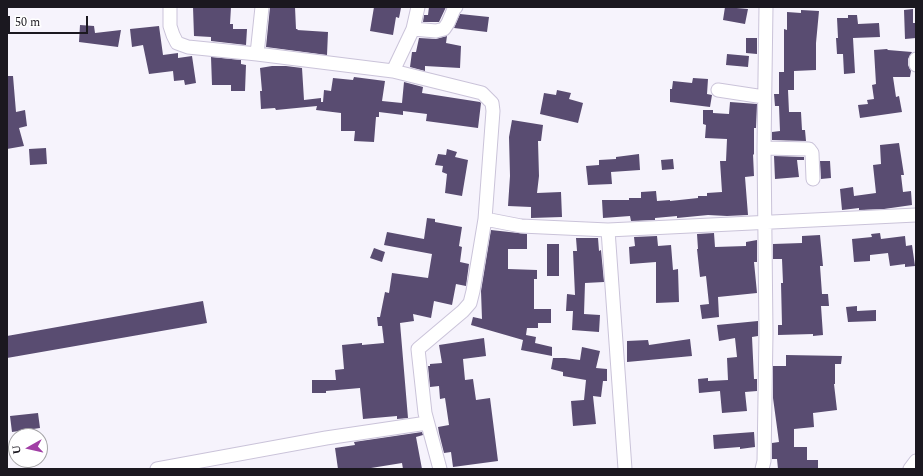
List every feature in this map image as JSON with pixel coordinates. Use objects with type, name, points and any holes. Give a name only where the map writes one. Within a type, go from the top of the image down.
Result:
[{"type":"street","points":[[170,7],[170,26],[173,35],[177,43],[188,47],[393,71],[474,90],[482,93],[492,103],[493,120],[485,219],[470,303],[463,311],[418,349],[427,423],[440,469]]},
{"type":"street","points":[[256,54],[262,7]]},
{"type":"street","points":[[393,71],[413,29],[418,7]]},
{"type":"street","points":[[413,29],[436,31],[444,29],[456,7]]},
{"type":"street","points":[[762,469],[764,461],[766,333],[764,97],[766,7]]},
{"type":"street","points":[[916,59],[916,65]]},
{"type":"street","points":[[718,90],[764,97]]},
{"type":"street","points":[[764,148],[810,150],[813,179]]},
{"type":"street","points":[[485,219],[521,226],[608,230],[916,215]]},
{"type":"street","points":[[608,230],[625,469]]},
{"type":"street","points":[[157,469],[326,438],[427,423]]},
{"type":"street","points":[[910,469],[916,461]]},
{"type":"building","points":[[193,7],[231,7],[230,24],[233,24],[233,29],[247,29],[246,45],[211,41],[211,37],[194,36]]},
{"type":"building","points":[[270,7],[295,7],[297,30],[328,32],[327,55],[266,47]]},
{"type":"building","points":[[374,7],[401,8],[399,18],[396,17],[393,35],[370,31]]},
{"type":"building","points":[[429,7],[446,7],[439,22],[423,22],[424,15],[428,15]]},
{"type":"building","points":[[725,7],[748,9],[745,24],[723,20]]},
{"type":"building","points":[[913,9],[913,23],[916,23],[916,38],[905,39],[904,10]]},
{"type":"building","points":[[801,10],[819,11],[816,43],[816,70],[794,71],[794,90],[788,90],[789,112],[801,112],[802,130],[805,130],[806,141],[772,140],[772,132],[780,131],[779,106],[775,106],[774,94],[779,94],[779,72],[784,72],[784,29],[787,30],[787,12],[801,13]]},
{"type":"building","points":[[460,14],[489,17],[487,32],[454,28]]},
{"type":"building","points":[[848,15],[857,15],[858,24],[879,23],[880,37],[853,38],[855,73],[844,74],[843,54],[837,54],[837,18],[848,18]]},
{"type":"building","points":[[80,25],[94,26],[95,33],[121,30],[118,47],[79,42]]},
{"type":"building","points":[[159,26],[163,55],[178,53],[178,58],[192,56],[196,83],[185,85],[184,80],[174,81],[173,71],[149,74],[143,45],[132,47],[130,29]]},
{"type":"building","points":[[447,36],[446,43],[461,46],[460,68],[425,66],[425,71],[410,67],[412,52],[416,52],[419,38],[436,39]]},
{"type":"building","points":[[746,38],[757,38],[757,54],[746,53]]},
{"type":"building","points":[[887,49],[912,52],[908,59],[908,65],[911,71],[910,77],[893,77],[896,97],[899,96],[902,112],[860,118],[858,105],[868,104],[867,100],[874,99],[872,85],[876,84],[874,50]]},
{"type":"building","points":[[727,54],[749,56],[748,67],[726,65]]},
{"type":"building","points":[[211,57],[241,60],[241,64],[246,65],[245,91],[231,91],[231,85],[212,85]]},
{"type":"building","points":[[272,66],[302,68],[304,100],[321,98],[321,102],[323,102],[324,90],[331,91],[333,78],[353,80],[354,77],[385,81],[382,101],[402,103],[404,82],[423,87],[422,93],[480,102],[478,128],[426,121],[427,114],[403,111],[403,115],[379,112],[379,117],[376,117],[374,142],[354,141],[355,131],[341,131],[341,113],[316,110],[317,106],[276,110],[275,108],[261,109],[260,91],[262,91],[260,68]]},
{"type":"building","points":[[7,76],[13,76],[16,112],[25,110],[27,126],[19,128],[24,146],[7,149]]},
{"type":"building","points":[[693,78],[708,79],[707,94],[712,95],[710,107],[670,102],[670,89],[672,89],[673,81],[692,83]]},
{"type":"building","points":[[557,90],[571,93],[569,99],[583,103],[578,123],[540,114],[544,93],[556,95]]},
{"type":"building","points":[[730,102],[757,104],[756,128],[754,128],[754,176],[745,177],[748,215],[708,215],[677,218],[677,216],[655,218],[655,220],[631,221],[630,216],[603,218],[602,200],[629,200],[629,198],[641,198],[641,192],[656,191],[657,201],[670,201],[698,198],[698,196],[707,196],[707,193],[722,192],[720,161],[726,161],[727,139],[705,138],[706,125],[703,124],[703,110],[713,110],[713,113],[729,114]]},
{"type":"building","points":[[512,120],[543,125],[541,141],[538,141],[539,176],[537,193],[561,192],[562,217],[531,218],[531,207],[508,206],[510,176],[509,137]]},
{"type":"building","points":[[899,143],[904,175],[901,175],[903,192],[911,191],[912,205],[884,209],[859,210],[859,208],[842,210],[840,189],[853,187],[854,196],[876,193],[873,165],[881,164],[880,145]]},
{"type":"building","points":[[46,148],[47,164],[30,165],[29,149]]},
{"type":"building","points":[[447,149],[457,152],[455,157],[468,160],[462,196],[445,193],[447,174],[442,172],[443,166],[435,165],[438,154],[446,155]]},
{"type":"building","points":[[639,154],[640,170],[611,172],[612,184],[588,185],[586,166],[599,165],[599,160],[616,159],[616,157]]},
{"type":"building","points":[[774,156],[804,157],[804,160],[797,160],[799,177],[775,179]]},
{"type":"building","points":[[673,159],[674,169],[662,170],[661,160]]},
{"type":"building","points":[[820,161],[830,161],[831,178],[821,179]]},
{"type":"building","points":[[427,218],[435,219],[435,222],[462,227],[459,246],[462,247],[460,262],[469,264],[466,286],[456,284],[452,305],[434,301],[431,318],[413,314],[414,321],[400,323],[408,418],[397,419],[397,416],[363,419],[360,388],[326,391],[326,393],[312,393],[312,380],[336,380],[335,370],[344,369],[342,345],[384,343],[382,326],[378,326],[377,317],[380,317],[385,292],[389,293],[392,273],[428,278],[432,254],[384,245],[387,232],[424,239]]},
{"type":"building","points":[[491,230],[527,234],[527,249],[508,249],[508,269],[537,270],[537,279],[534,279],[534,309],[551,309],[551,323],[538,323],[538,328],[527,328],[526,335],[536,337],[535,343],[552,347],[552,356],[521,350],[523,340],[471,325],[473,317],[482,319],[481,291]]},
{"type":"building","points":[[714,233],[715,247],[746,246],[746,242],[757,240],[757,262],[754,262],[757,293],[718,297],[719,317],[702,319],[700,305],[709,304],[706,276],[700,277],[697,234]]},
{"type":"building","points":[[880,233],[881,239],[905,236],[906,246],[912,245],[915,266],[905,267],[905,264],[890,266],[888,253],[870,255],[870,261],[854,262],[852,239],[872,237],[871,234]]},
{"type":"building","points":[[820,235],[823,266],[820,266],[822,294],[828,294],[829,306],[821,306],[823,335],[778,335],[778,325],[782,325],[782,259],[773,259],[773,244],[802,243],[802,236]]},
{"type":"building","points":[[657,236],[658,246],[671,245],[673,270],[678,269],[679,302],[656,303],[656,262],[630,264],[629,247],[635,246],[634,237]]},
{"type":"building","points":[[576,238],[598,238],[599,251],[601,250],[604,282],[585,283],[584,314],[600,315],[599,332],[572,330],[573,311],[566,311],[567,294],[575,295],[573,251],[577,251]]},
{"type":"building","points":[[547,244],[559,244],[559,276],[547,276]]},
{"type":"building","points":[[374,248],[385,252],[382,262],[370,258]]},
{"type":"building","points":[[203,301],[207,323],[7,358],[7,336]]},
{"type":"building","points":[[857,306],[857,311],[876,310],[876,321],[848,322],[846,307]]},
{"type":"building","points":[[758,321],[758,336],[752,337],[754,379],[757,379],[757,391],[745,392],[747,411],[722,413],[720,391],[699,393],[698,379],[708,378],[708,381],[728,380],[727,358],[737,357],[735,338],[719,341],[717,325]]},
{"type":"building","points":[[484,338],[486,356],[463,359],[465,380],[473,379],[476,400],[490,398],[498,461],[453,467],[451,452],[444,453],[438,427],[449,425],[445,398],[440,399],[439,386],[430,387],[428,366],[430,366],[430,364],[442,363],[439,345]]},
{"type":"building","points":[[690,339],[692,356],[627,362],[627,341],[648,340],[649,345]]},
{"type":"building","points":[[582,347],[600,351],[596,368],[607,369],[607,381],[603,381],[601,397],[593,396],[596,424],[573,426],[571,401],[584,400],[586,380],[563,376],[563,372],[551,369],[553,358],[580,360]]},
{"type":"building","points":[[786,355],[842,356],[841,364],[835,364],[834,384],[837,410],[813,413],[814,427],[794,429],[794,447],[807,447],[807,460],[818,460],[818,469],[778,469],[777,459],[772,459],[772,443],[779,442],[773,398],[773,366],[786,366]]},
{"type":"building","points":[[38,413],[40,428],[12,428],[10,416]]},
{"type":"building","points":[[422,432],[423,435],[416,437],[422,469],[403,469],[402,463],[371,469],[338,469],[335,448],[355,445],[354,442]]},
{"type":"building","points":[[754,432],[755,447],[740,449],[740,447],[714,449],[713,435]]}]
